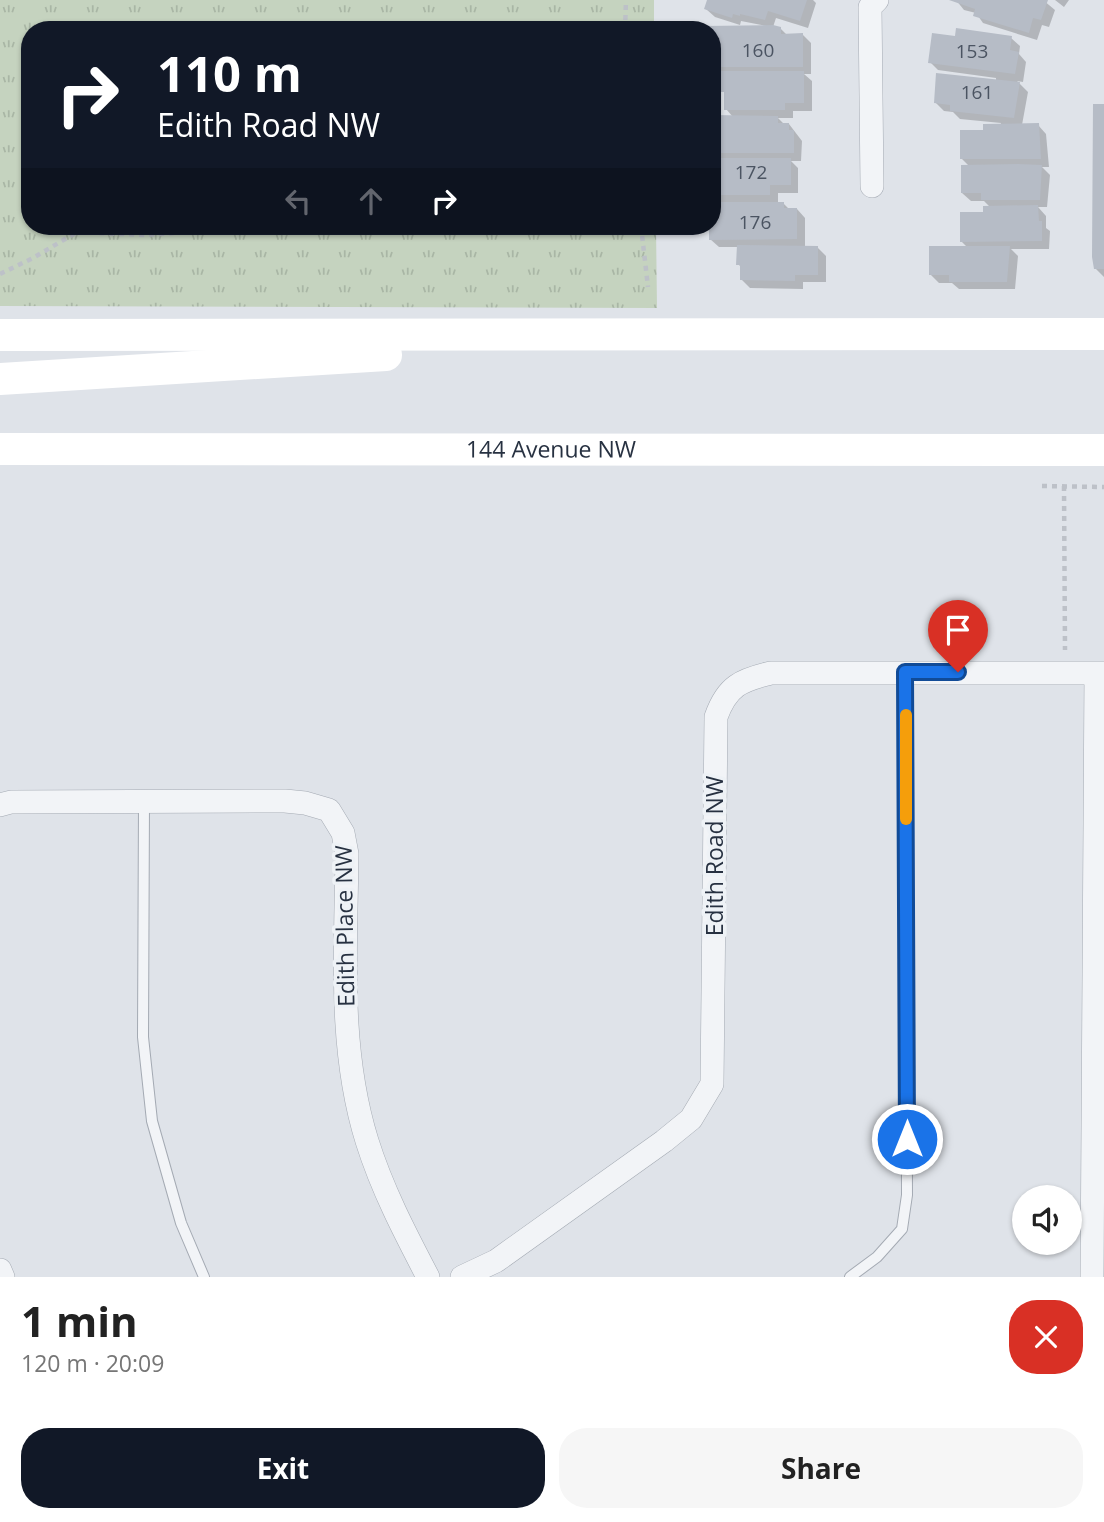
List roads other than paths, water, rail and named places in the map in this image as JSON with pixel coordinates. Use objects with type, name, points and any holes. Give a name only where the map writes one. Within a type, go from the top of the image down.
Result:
[{"type":"main road","points":[[0,335],[1104,334]]},
{"type":"main road","points":[[0,379],[698,335]]},
{"type":"main road","name":"144 Avenue NW","points":[[0,449],[1104,450]]},
{"type":"street","points":[[872,186],[870,7],[877,0]]},
{"type":"street","name":"Edith Road NW","points":[[462,1277],[496,1261],[664,1141],[691,1119],[712,1084],[716,717],[726,695],[732,689],[750,678],[771,673],[1100,673]]},
{"type":"street","points":[[1092,1277],[1099,1024],[1100,673]]},
{"type":"street","name":"Edith Place NW","points":[[0,805],[11,802],[305,803],[329,810],[343,833],[347,855],[345,1004],[350,1066],[366,1140],[393,1210],[428,1277]]},
{"type":"street","points":[[0,1270],[3,1277]]},
{"type":"lane","points":[[850,1277],[877,1257],[902,1229],[907,1195],[905,672]]},
{"type":"lane","points":[[144,802],[142,1037],[152,1121],[181,1223],[204,1277]]}]
